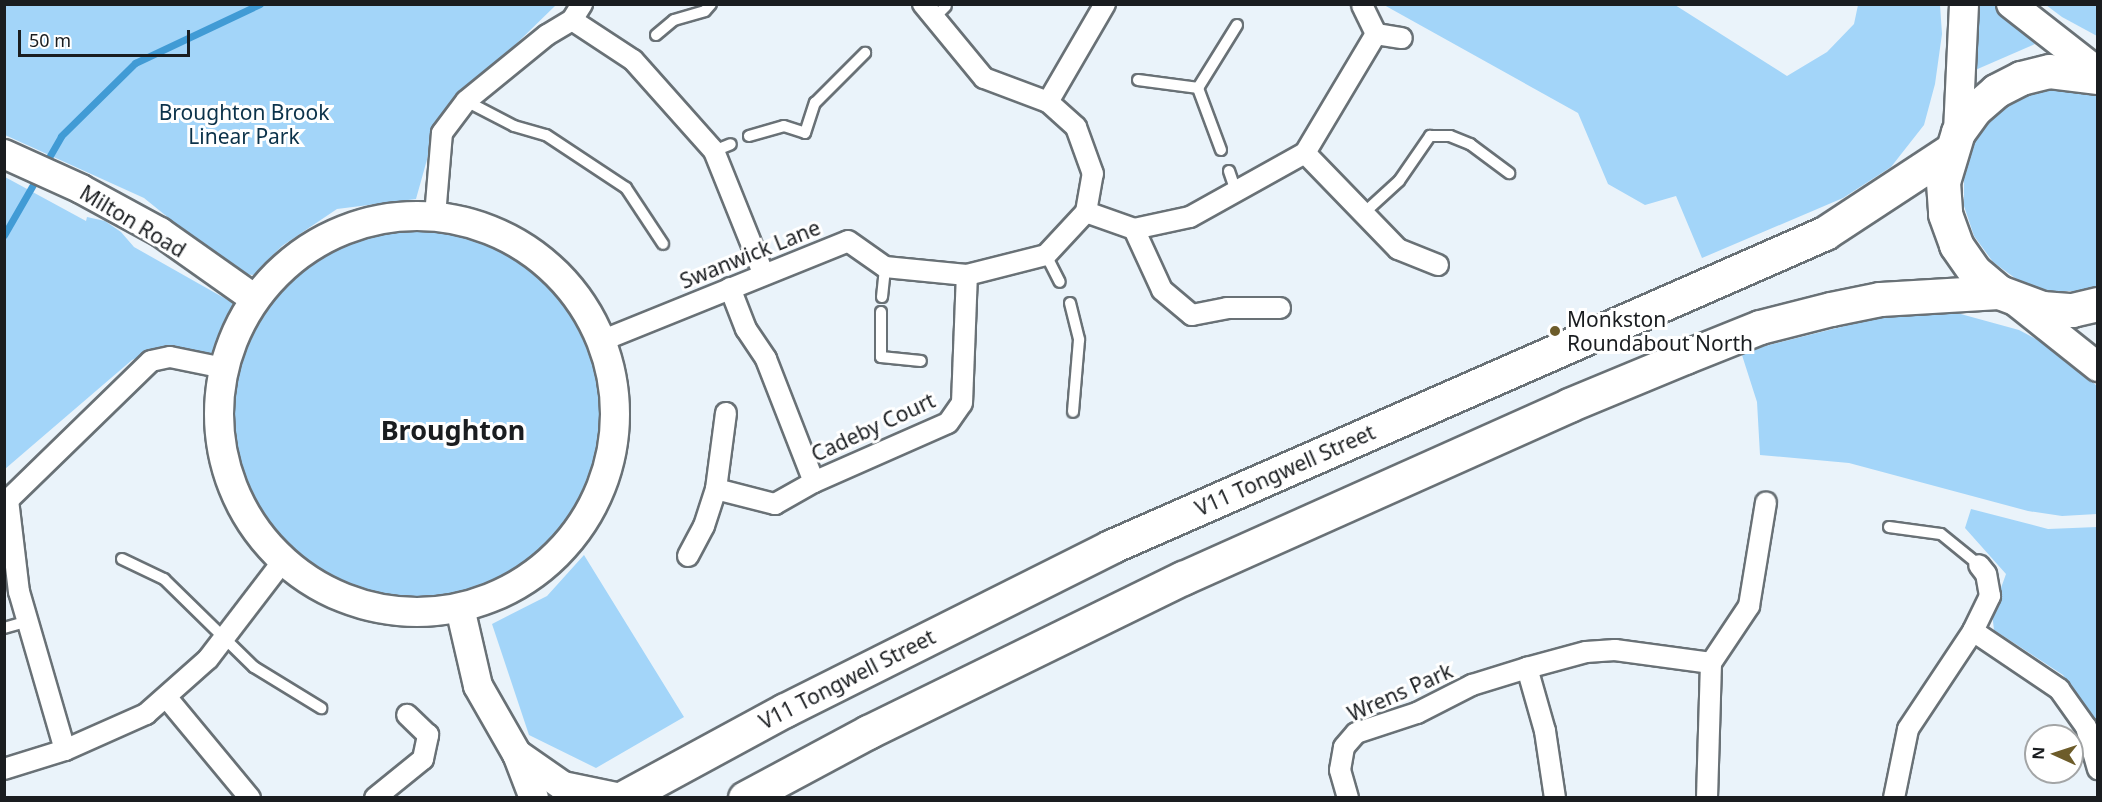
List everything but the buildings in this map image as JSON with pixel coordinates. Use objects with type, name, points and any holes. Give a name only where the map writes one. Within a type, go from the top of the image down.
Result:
[{"type":"highway","points":[[2006,296],[1968,262],[1956,245],[1945,214],[1943,182],[1954,141],[1975,109],[1996,91],[2021,78],[2049,71],[2097,74]]},
{"type":"highway","name":"V11 Tongwell Street","points":[[622,798],[785,710],[1110,547],[1825,233],[1954,141]]},
{"type":"highway","points":[[745,798],[868,732],[1183,578],[1569,405],[1760,327],[1880,299],[2006,296],[2042,308],[2072,310],[2097,304]]},
{"type":"street","points":[[1048,102],[1106,4]]},
{"type":"street","points":[[1954,141],[1964,4]]},
{"type":"street","points":[[2011,4],[2097,74]]},
{"type":"street","points":[[1362,5],[1376,34]]},
{"type":"street","points":[[934,10],[993,84],[1048,102],[1076,127],[1093,174],[1086,212],[1046,255]]},
{"type":"street","points":[[435,216],[442,134],[466,100],[577,12],[633,60],[723,148],[763,273]]},
{"type":"street","points":[[1086,212],[1134,229],[1190,217],[1305,153],[1376,34]]},
{"type":"street","points":[[1376,34],[1402,38]]},
{"type":"street","points":[[1305,153],[1365,212],[1398,249],[1438,265]]},
{"type":"street","name":"Milton Road","points":[[4,154],[81,189],[160,232],[255,298]]},
{"type":"street","points":[[435,216],[497,233],[541,259],[567,285],[601,341],[614,397],[611,456],[597,497],[572,538],[540,570],[509,590],[460,608],[413,613],[368,607],[322,590],[283,561],[244,512],[225,465],[218,417],[224,368],[236,332],[255,298],[285,265],[320,240],[373,220],[435,216]]},
{"type":"street","points":[[1134,229],[1162,290],[1192,315],[1227,308],[1280,308]]},
{"type":"street","name":"Swanwick Lane","points":[[601,341],[763,273],[848,241],[885,267],[967,275],[1046,255]]},
{"type":"street","name":"Cadeby Court","points":[[716,489],[775,504],[814,482],[948,423],[962,403],[967,275]]},
{"type":"street","name":"Cadeby Court","points":[[730,288],[746,329],[765,358],[814,482]]},
{"type":"street","points":[[2006,296],[2097,367]]},
{"type":"street","points":[[65,750],[28,621],[12,587],[8,500],[151,362],[170,357],[224,368]]},
{"type":"street","points":[[688,556],[704,526],[716,489],[726,413]]},
{"type":"street","points":[[1707,798],[1711,663],[1749,606],[1766,502]]},
{"type":"street","points":[[4,769],[65,750],[146,714],[167,698],[224,639],[283,561]]},
{"type":"street","points":[[1894,798],[1908,729],[1973,631],[1990,596],[1986,574],[1978,565]]},
{"type":"street","points":[[460,608],[478,686],[517,754],[534,798]]},
{"type":"street","points":[[1973,631],[2059,689],[2085,727],[2097,769]]},
{"type":"street","name":"Wrens Park","points":[[1348,798],[1340,770],[1344,747],[1356,733],[1417,713],[1472,685],[1586,652],[1615,650],[1711,663]]},
{"type":"street","points":[[1527,668],[1547,741],[1555,798]]},
{"type":"street","points":[[167,698],[250,798]]},
{"type":"street","points":[[375,798],[423,759],[428,735],[407,715]]},
{"type":"street","points":[[517,754],[563,786],[622,798]]},
{"type":"street","points":[[517,754],[517,798]]},
{"type":"lane","points":[[656,34],[674,20],[705,11],[711,4]]},
{"type":"lane","points":[[1198,88],[1238,25]]},
{"type":"lane","points":[[749,136],[784,126],[805,133],[815,103],[865,53]]},
{"type":"lane","points":[[1138,80],[1198,88]]},
{"type":"lane","points":[[1198,88],[1221,150]]},
{"type":"lane","points":[[466,100],[514,126],[546,135],[626,188],[663,244]]},
{"type":"lane","points":[[1365,212],[1399,181],[1430,136],[1449,136],[1470,144],[1509,173]]},
{"type":"lane","points":[[1229,171],[1236,191]]},
{"type":"lane","points":[[1046,255],[1060,282]]},
{"type":"lane","points":[[882,297],[885,267]]},
{"type":"lane","points":[[1070,303],[1079,340],[1073,412]]},
{"type":"lane","points":[[882,312],[881,357],[921,361]]},
{"type":"lane","points":[[1889,527],[1941,534],[1978,565]]},
{"type":"lane","points":[[122,559],[164,579],[254,667],[321,708]]},
{"type":"lane","points":[[4,628],[28,621]]},
{"type":"green space","name":"Broughton Brook Linear Park","points":[[5,5],[556,5],[438,120],[416,199],[337,209],[282,246],[254,275],[238,274],[144,198],[5,135]]},
{"type":"green space","points":[[1384,5],[1675,5],[1787,76],[1827,52],[1854,24],[1858,5],[1940,5],[1942,34],[1935,84],[1924,125],[1891,167],[1843,198],[1702,258],[1676,196],[1645,205],[1608,184],[1578,113]]},
{"type":"green space","points":[[1972,5],[1995,5],[2035,44],[1973,71]]},
{"type":"green space","points":[[2046,5],[2097,5],[2097,36],[2062,17]]},
{"type":"green space","points":[[2049,87],[2097,92],[2097,286],[2083,291],[2050,291],[2019,281],[1993,262],[1974,236],[1964,206],[1964,173],[1973,142],[1992,116],[2018,97]]},
{"type":"green space","points":[[5,177],[86,221],[87,217],[105,221],[121,232],[134,247],[233,303],[212,353],[154,350],[132,360],[5,469]]},
{"type":"green space","points":[[435,216],[497,233],[541,259],[567,285],[601,341],[602,400],[611,456],[597,497],[572,538],[540,570],[483,601],[413,613],[368,607],[322,589],[283,561],[244,512],[225,465],[218,417],[224,368],[267,303],[320,241],[373,220]]},
{"type":"green space","points":[[1957,313],[2019,330],[2058,351],[2097,386],[2097,514],[2062,516],[2028,511],[1849,463],[1760,455],[1757,402],[1741,352],[1885,316]]},
{"type":"green space","points":[[1971,509],[2048,529],[2097,527],[2097,736],[2095,737],[2076,694],[2063,675],[1994,630],[1992,613],[2006,574],[1965,528]]},
{"type":"green space","points":[[584,555],[684,717],[596,768],[529,735],[492,624],[547,596]]},
{"type":"waterway","points":[[44,166],[61,136],[135,63],[260,4]]},
{"type":"waterway","points":[[4,235],[38,176]]},
{"type":"place","name":"Monkston Roundabout North","points":[[1555,331]]},
{"type":"district","name":"Broughton","points":[[453,430]]}]
